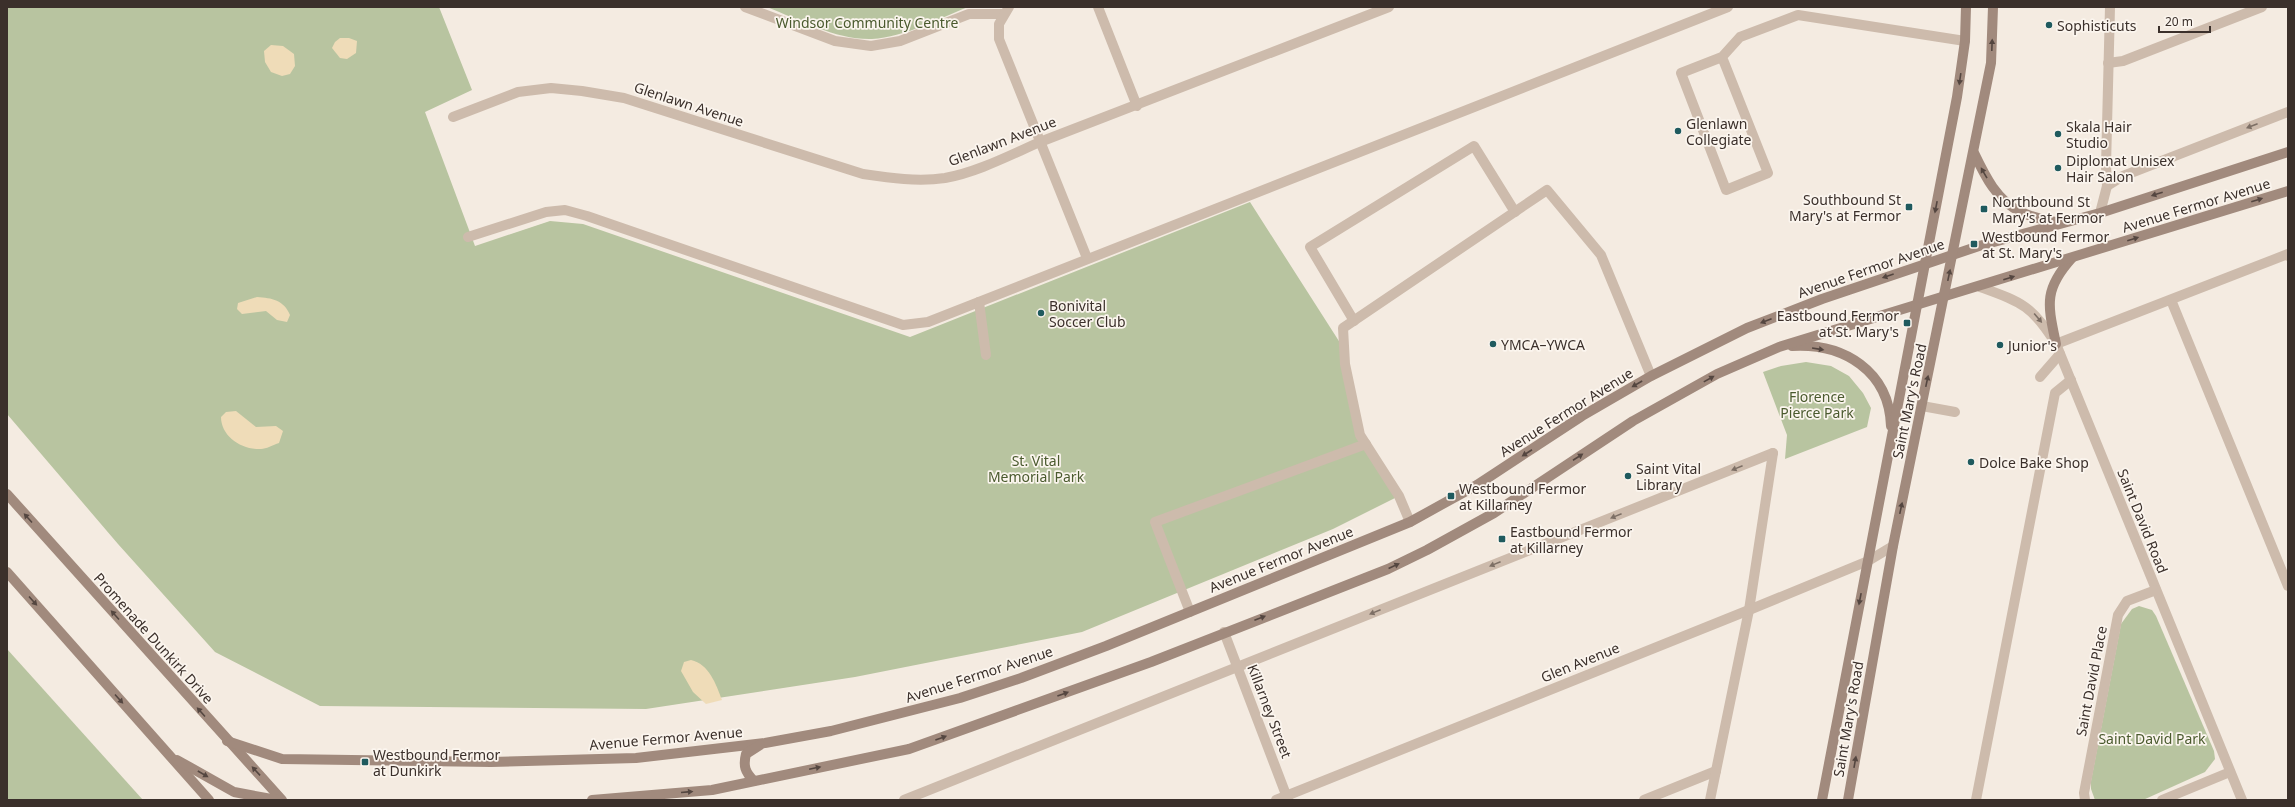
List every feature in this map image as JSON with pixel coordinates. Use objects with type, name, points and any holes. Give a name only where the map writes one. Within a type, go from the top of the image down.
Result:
[{"type":"main road","name":"Saint Mary's Road","points":[[1822,800],[1957,97],[1965,40],[1966,7]]},
{"type":"main road","name":"Saint Mary's Road","points":[[1848,800],[1893,546],[1954,254],[1991,63],[1993,7]]},
{"type":"main road","name":"Avenue Fermor Avenue","points":[[227,741],[282,759],[419,762],[565,761],[636,758],[765,743],[839,729],[960,698],[1021,678],[1190,612],[1410,522],[1477,485],[1582,416],[1651,376],[1747,328],[1822,299],[1954,254],[2100,212],[2288,152]]},
{"type":"main road","points":[[1974,153],[1997,193],[2013,207],[2022,213],[2060,224]]},
{"type":"main road","name":"Avenue Fermor Avenue","points":[[592,800],[712,790],[909,749],[1151,662],[1224,632],[1388,569],[1427,550],[1494,513],[1633,421],[1717,374],[1779,347],[1918,306],[1945,296],[1980,287],[2288,191]]},
{"type":"main road","points":[[2058,349],[2048,309],[2052,286],[2060,271],[2073,257]]},
{"type":"main road","points":[[1779,347],[1794,346],[1839,352],[1866,367],[1885,392],[1891,418],[1892,438]]},
{"type":"main road","name":"Promenade Dunkirk Drive","points":[[7,494],[227,741],[282,800]]},
{"type":"main road","points":[[7,572],[209,800]]},
{"type":"main road","points":[[754,781],[745,768],[746,754],[752,749],[765,743]]},
{"type":"main road","points":[[169,755],[234,792],[277,800]]},
{"type":"street","points":[[745,7],[836,41],[871,46],[900,41],[969,14],[1006,10]]},
{"type":"street","points":[[1098,7],[1137,106]]},
{"type":"street","name":"Glenlawn Avenue","points":[[453,117],[518,92],[551,88],[582,91],[624,98],[863,174],[900,180],[945,178],[988,165],[1040,142],[1137,106],[1389,7]]},
{"type":"street","points":[[468,237],[546,212],[565,210],[587,216],[903,325],[928,322],[1087,258],[1728,7]]},
{"type":"street","points":[[2100,212],[2107,186],[2110,7]]},
{"type":"street","points":[[2108,63],[2123,61],[2262,7]]},
{"type":"street","points":[[1006,10],[999,24],[999,39],[1087,258]]},
{"type":"street","points":[[1722,57],[1768,173],[1726,190],[1681,73],[1722,57],[1740,37],[1798,15],[1965,40]]},
{"type":"street","points":[[2107,186],[2123,176],[2288,112]]},
{"type":"street","points":[[1354,321],[1310,247],[1474,146],[1515,212]]},
{"type":"street","points":[[1410,522],[1399,496],[1360,435],[1344,356],[1343,328],[1547,190],[1601,255],[1651,376]]},
{"type":"street","points":[[2040,377],[2058,349],[2171,300],[2288,255]]},
{"type":"street","name":"Saint David Road","points":[[1980,287],[2020,302],[2032,311],[2058,349],[2242,800]]},
{"type":"street","points":[[2171,300],[2288,586]]},
{"type":"street","points":[[979,302],[986,356]]},
{"type":"street","points":[[1976,800],[2055,393],[2071,380]]},
{"type":"street","points":[[1922,406],[1955,412]]},
{"type":"street","points":[[1190,612],[1155,522],[1366,444]]},
{"type":"street","points":[[904,800],[1773,453],[1749,610],[1710,800]]},
{"type":"street","name":"Glen Avenue","points":[[1276,800],[1288,798],[1749,610],[1868,561],[1893,546]]},
{"type":"street","name":"Saint David Place","points":[[2085,800],[2084,793],[2118,615],[2127,601],[2156,590]]},
{"type":"street","name":"Killarney Street","points":[[1224,632],[1288,798]]},
{"type":"street","points":[[1644,800],[1716,771]]},
{"type":"street","points":[[2162,800],[2230,772]]},
{"type":"green space","name":"St. Vital Memorial Park","points":[[7,7],[439,7],[472,90],[425,112],[475,246],[550,221],[583,224],[910,337],[1250,202],[1344,349],[1360,435],[1399,496],[1333,529],[1082,632],[855,677],[646,709],[320,706],[215,652],[118,544],[7,414]]},
{"type":"green space","name":"Windsor Community Centre","points":[[767,7],[968,7],[897,35],[872,39],[832,33]]},
{"type":"green space","name":"Florence Pierce Park","points":[[1806,362],[1831,366],[1849,376],[1863,393],[1871,408],[1867,427],[1785,459],[1787,435],[1763,372],[1781,366]]},
{"type":"green space","name":"Saint David Park","points":[[2139,606],[2152,610],[2156,616],[2214,751],[2215,759],[2205,772],[2143,800],[2095,800],[2091,789],[2091,781],[2121,624],[2132,609]]},
{"type":"green space","points":[[7,649],[143,800],[7,800]]},
{"type":"sand","points":[[340,38],[349,38],[357,41],[356,53],[347,59],[340,58],[332,48],[335,42]]},
{"type":"sand","points":[[271,45],[283,46],[294,54],[295,66],[290,74],[282,76],[271,72],[265,62],[264,51]]},
{"type":"sand","points":[[257,297],[272,299],[281,303],[290,315],[287,322],[277,320],[266,311],[242,314],[237,309],[238,303]]},
{"type":"sand","points":[[236,411],[256,427],[276,426],[283,431],[279,443],[263,449],[254,449],[240,444],[228,436],[224,430],[221,417],[226,412]]},
{"type":"sand","points":[[691,660],[697,662],[707,670],[714,681],[722,700],[706,704],[693,692],[681,671],[684,662]]},
{"type":"place","name":"Sophisticuts","points":[[2049,25]]},
{"type":"place","name":"Glenlawn Collegiate","points":[[1678,131]]},
{"type":"place","name":"Skala Hair Studio","points":[[2058,134]]},
{"type":"place","name":"Diplomat Unisex Hair Salon","points":[[2058,168]]},
{"type":"place","name":"Southbound St Mary's at Fermor","points":[[1909,207]]},
{"type":"place","name":"Northbound St Mary's at Fermor","points":[[1984,209]]},
{"type":"place","name":"Westbound Fermor at St. Mary's","points":[[1974,244]]},
{"type":"place","name":"Bonivital Soccer Club","points":[[1041,313]]},
{"type":"place","name":"Eastbound Fermor at St. Mary's","points":[[1907,323]]},
{"type":"place","name":"YMCA–YWCA","points":[[1493,344]]},
{"type":"place","name":"Junior's","points":[[2000,345]]},
{"type":"place","name":"Dolce Bake Shop","points":[[1971,462]]},
{"type":"place","name":"Saint Vital Library","points":[[1628,476]]},
{"type":"place","name":"Westbound Fermor at Killarney","points":[[1451,496]]},
{"type":"place","name":"Eastbound Fermor at Killarney","points":[[1502,539]]},
{"type":"place","name":"Westbound Fermor at Dunkirk","points":[[365,762]]}]
